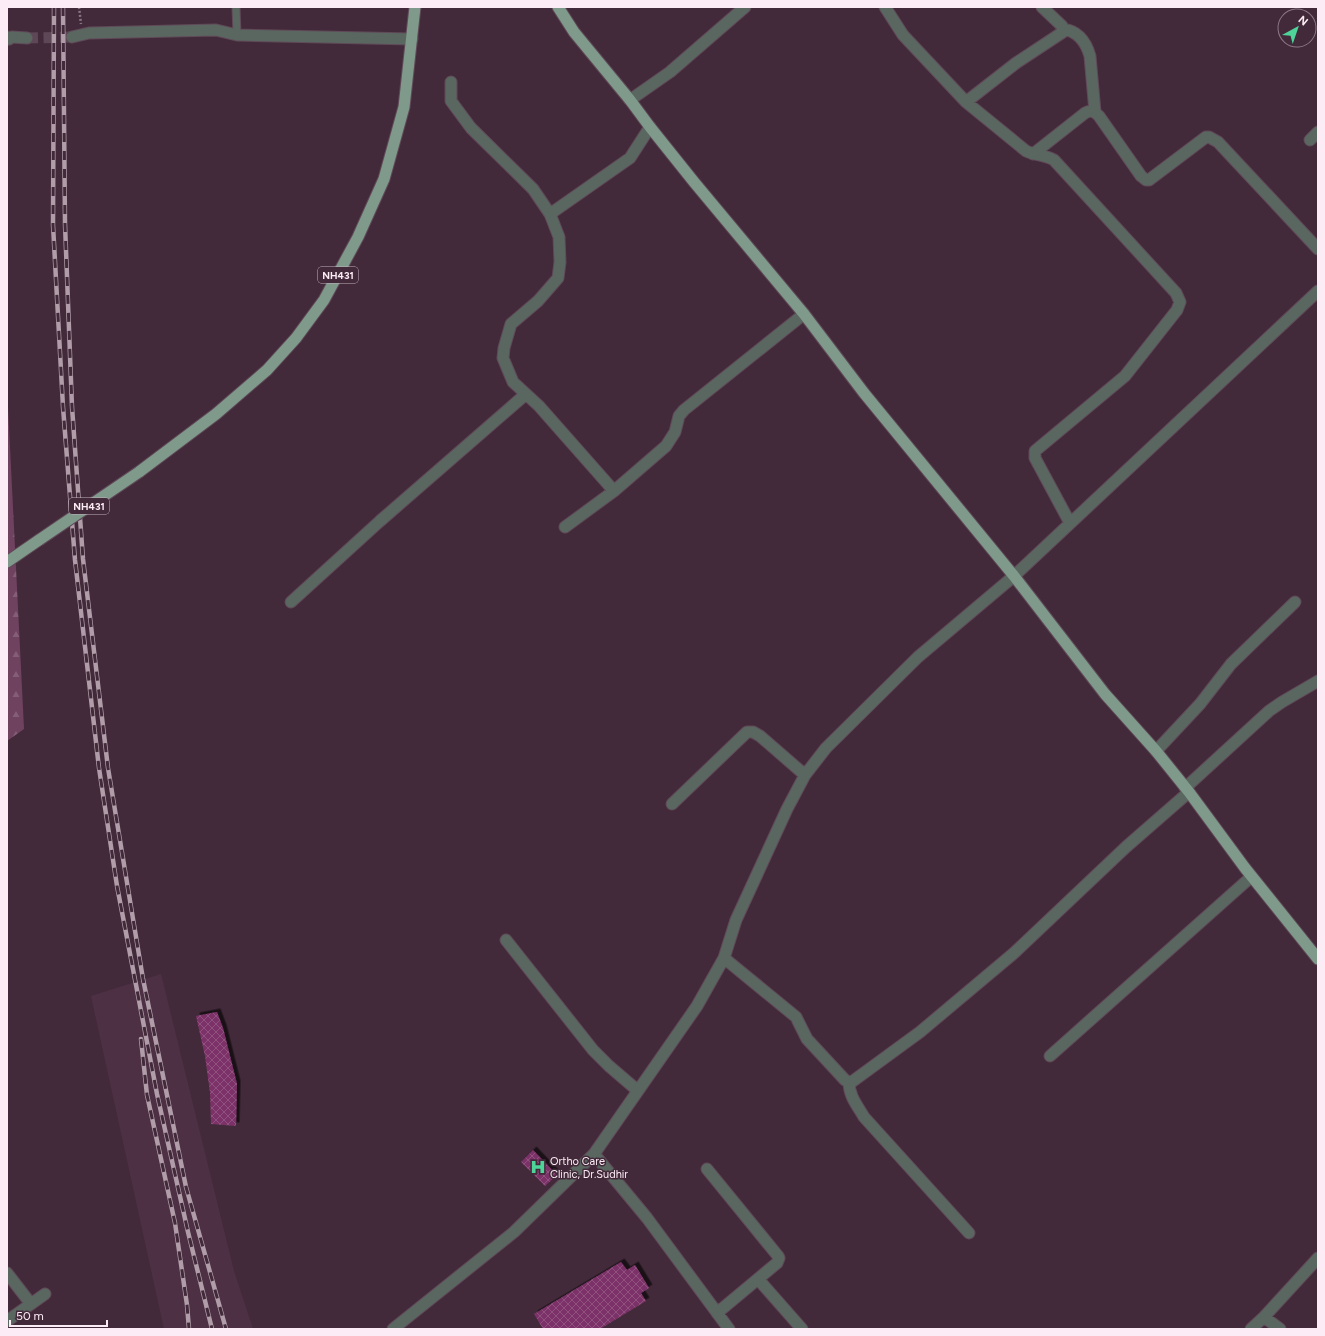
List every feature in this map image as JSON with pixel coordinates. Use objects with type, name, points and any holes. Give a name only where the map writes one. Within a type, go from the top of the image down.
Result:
[{"type":"main road","name":"NH431","points":[[7,562],[139,472],[216,414],[267,370],[296,338],[324,300],[358,238],[384,179],[404,107],[415,7]]},
{"type":"main road","points":[[558,7],[574,32],[699,188],[804,314],[864,393],[1014,576],[1105,694],[1156,751],[1187,790],[1251,877],[1318,959]]},
{"type":"street","points":[[630,100],[670,72],[745,7]]},
{"type":"street","points":[[885,7],[903,35],[966,102],[1026,151],[1033,154],[1045,155],[1054,160],[1176,293],[1180,302],[1177,310],[1125,376],[1035,451],[1035,458],[1070,523]]},
{"type":"street","points":[[1042,7],[1062,26],[1063,29]]},
{"type":"street","points":[[966,102],[1016,63],[1061,34],[1063,29]]},
{"type":"street","points":[[1063,29],[1075,32],[1088,48],[1095,112]]},
{"type":"street","points":[[72,37],[89,33],[216,30],[237,35],[412,39]]},
{"type":"street","points":[[8,39],[12,37],[27,38]]},
{"type":"street","points":[[451,82],[451,100],[471,128],[534,189],[550,214],[559,237],[560,262],[558,278],[538,301],[511,324],[504,348],[503,358],[514,382],[539,406],[614,491]]},
{"type":"street","points":[[1033,154],[1085,113],[1090,111],[1095,112],[1100,116],[1141,176],[1146,180],[1150,180],[1206,137],[1209,137],[1214,139],[1224,148],[1318,249]]},
{"type":"street","points":[[550,214],[630,158],[650,127]]},
{"type":"street","points":[[393,1329],[403,1325],[514,1232],[594,1154],[637,1090],[697,1006],[724,958],[736,920],[787,809],[805,775],[826,748],[918,657],[1014,576],[1318,291]]},
{"type":"street","points":[[565,527],[614,491],[666,446],[675,432],[679,416],[684,410],[804,314]]},
{"type":"street","points":[[291,602],[380,521],[526,394]]},
{"type":"street","points":[[1156,751],[1200,704],[1231,664],[1295,602]]},
{"type":"street","points":[[849,1082],[870,1070],[920,1032],[1014,953],[1269,711],[1318,681]]},
{"type":"street","points":[[672,804],[747,732],[753,732],[760,736],[805,775]]},
{"type":"street","points":[[1050,1056],[1251,877]]},
{"type":"street","points":[[506,940],[593,1050],[637,1090]]},
{"type":"street","points":[[724,958],[796,1017],[807,1039],[845,1080],[849,1082]]},
{"type":"street","points":[[849,1082],[850,1095],[864,1117],[969,1234]]},
{"type":"street","points":[[594,1154],[647,1218],[729,1329]]},
{"type":"street","points":[[706,1169],[778,1256],[779,1261],[717,1313]]},
{"type":"street","points":[[1251,1329],[1264,1317],[1318,1258]]},
{"type":"street","points":[[7,1273],[31,1304]]},
{"type":"street","points":[[758,1279],[802,1329]]},
{"type":"street","points":[[7,1321],[45,1294]]},
{"type":"street","points":[[1264,1317],[1280,1329]]},
{"type":"lane","points":[[236,7],[237,35]]},
{"type":"path","points":[[79,7],[81,26],[89,33]]},
{"type":"shaded area","points":[[161,974],[234,1271],[253,1329],[164,1329],[91,996]]},
{"type":"green space","points":[[7,387],[24,729],[7,741]]},
{"type":"building","points":[[217,1012],[223,1028],[237,1084],[236,1126],[211,1124],[210,1093],[205,1056],[196,1016]]},
{"type":"building","points":[[533,1150],[557,1175],[545,1186],[521,1162]]},
{"type":"building","points":[[621,1262],[627,1270],[635,1265],[649,1288],[641,1293],[646,1301],[600,1329],[543,1329],[534,1314]]},
{"type":"tunnel","points":[[27,38],[72,37]]},
{"type":"railway","points":[[54,7],[53,225],[63,407],[75,560],[99,768],[117,886],[157,1094],[188,1232],[212,1329]]},
{"type":"railway","points":[[63,7],[65,224],[72,407],[83,559],[108,768],[143,979],[186,1187],[226,1329]]},
{"type":"railway","points":[[141,1039],[147,1095],[175,1223],[189,1329]]},
{"type":"place","name":"Ortho Care Clinic, Dr.Sudhir","points":[[538,1167]]}]
